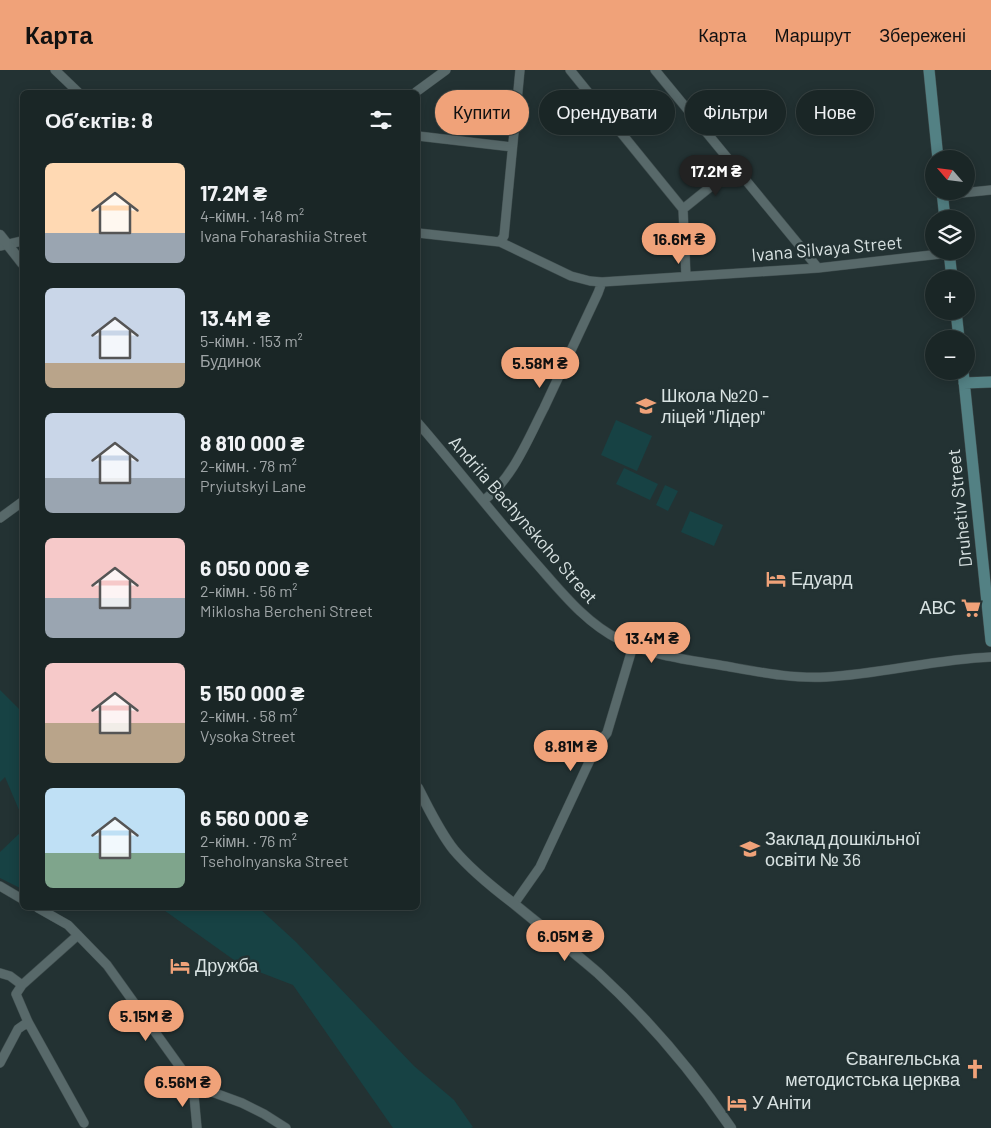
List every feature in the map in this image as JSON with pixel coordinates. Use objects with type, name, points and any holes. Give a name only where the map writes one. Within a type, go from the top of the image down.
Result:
[{"type":"main road","points":[[929,70],[937,150]]},
{"type":"main road","points":[[975,379],[991,382]]},
{"type":"main road","name":"Druhetiv Street","points":[[963,380],[991,641]]},
{"type":"street","points":[[55,70],[76,90]]},
{"type":"street","points":[[419,90],[446,70]]},
{"type":"street","points":[[500,242],[504,236],[520,70]]},
{"type":"street","points":[[570,70],[683,209],[686,276]]},
{"type":"street","points":[[655,70],[818,268]]},
{"type":"street","points":[[420,136],[512,147]]},
{"type":"street","points":[[683,209],[735,167]]},
{"type":"street","points":[[975,191],[991,190]]},
{"type":"street","name":"Ivana Silvaya Street","points":[[420,233],[500,242],[571,276],[602,282],[818,268],[925,255]]},
{"type":"street","points":[[0,236],[4,246],[20,261]]},
{"type":"street","points":[[4,246],[20,242]]},
{"type":"street","points":[[483,500],[498,488],[512,469],[559,376],[602,282]]},
{"type":"street","name":"Andriia Bachynskoho Street","points":[[420,425],[525,550],[582,614],[605,631],[633,646],[658,654],[800,677],[835,676],[939,661],[991,657]]},
{"type":"street","points":[[0,518],[20,503]]},
{"type":"street","points":[[514,904],[540,867],[597,745],[607,733],[633,646]]},
{"type":"street","points":[[420,792],[444,836],[454,849],[480,876],[597,973],[628,1003],[672,1050],[717,1107],[731,1128]]},
{"type":"street","points":[[0,886],[20,898]]},
{"type":"street","points":[[42,910],[68,925],[107,965],[193,1086],[197,1128]]},
{"type":"street","points":[[78,935],[22,985],[16,994],[28,1022],[84,1123]]},
{"type":"street","points":[[0,973],[10,976],[22,985]]},
{"type":"street","points":[[0,1063],[18,1029],[28,1022]]},
{"type":"street","points":[[193,1086],[242,1103],[286,1128]]},
{"type":"shaded area","points":[[616,420],[652,436],[637,471],[601,455]]},
{"type":"shaded area","points":[[624,468],[658,484],[650,500],[616,484]]},
{"type":"shaded area","points":[[665,485],[678,491],[668,511],[656,505]]},
{"type":"shaded area","points":[[690,511],[723,525],[714,546],[681,532]]},
{"type":"shaded area","points":[[0,690],[20,710],[20,812],[5,777],[0,782]]},
{"type":"shaded area","points":[[20,833],[20,888],[0,878],[0,852]]},
{"type":"shaded area","points":[[164,910],[261,910],[296,942],[414,1066],[454,1100],[473,1127],[393,1128],[293,985],[241,965]]},
{"type":"place","name":"Школа №20 - ліцей \"Лідер\"","points":[[646,406]]},
{"type":"place","name":"Едуард","points":[[776,579]]},
{"type":"place","name":"АВС","points":[[971,608]]},
{"type":"place","name":"Заклад дошкільної освіти № 36","points":[[750,849]]},
{"type":"place","name":"Дружба","points":[[180,966]]},
{"type":"place","name":"Євангельська методистська церква","points":[[975,1069]]},
{"type":"place","name":"У Аніти","points":[[737,1103]]}]
